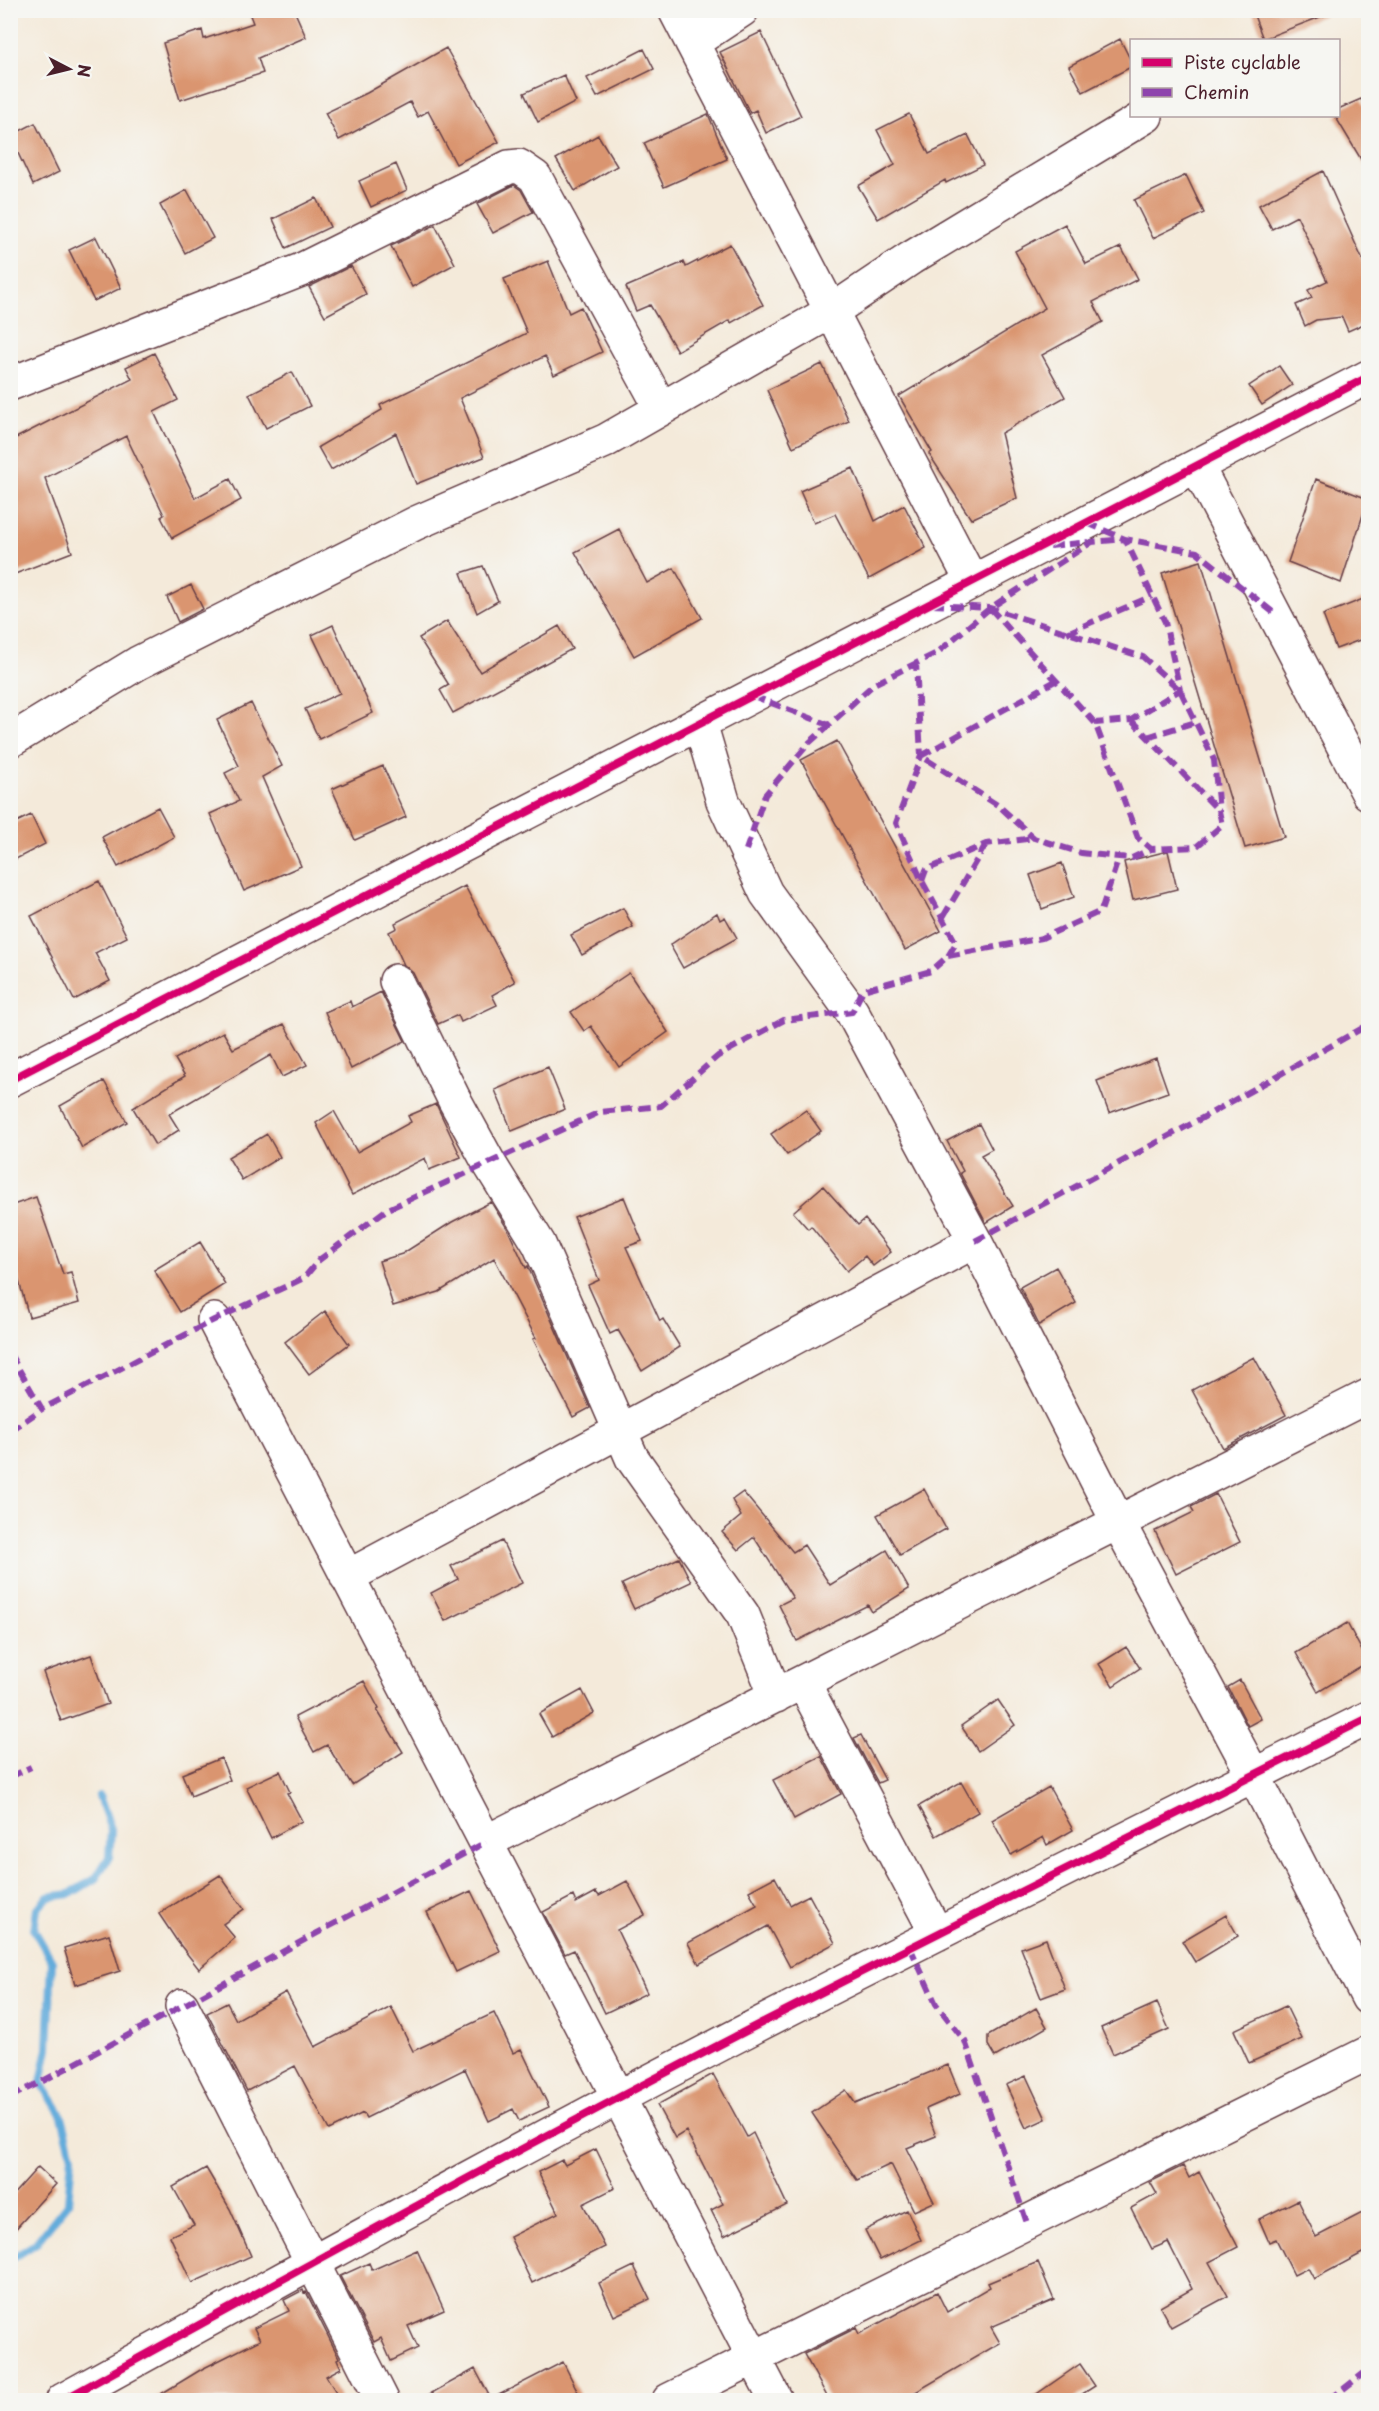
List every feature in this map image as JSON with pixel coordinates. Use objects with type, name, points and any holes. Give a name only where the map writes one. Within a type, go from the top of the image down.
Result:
[{"type":"street","points":[[675,10],[972,582]]},
{"type":"street","points":[[692,43],[742,10]]},
{"type":"street","points":[[10,741],[138,663],[416,523],[605,441],[832,310],[911,258],[1144,117]]},
{"type":"street","points":[[10,384],[301,270],[509,167],[519,166],[535,177],[661,408]]},
{"type":"street","points":[[10,1080],[1368,377]]},
{"type":"street","points":[[1197,466],[1359,752],[1368,793]]},
{"type":"street","points":[[700,723],[723,801],[766,893],[852,1012],[975,1241],[1118,1522],[1254,1776],[1368,1998]]},
{"type":"street","points":[[396,981],[459,1108],[489,1163],[539,1244],[632,1458],[742,1615],[790,1689],[937,1934]]},
{"type":"street","points":[[347,1577],[975,1241]]},
{"type":"street","points":[[214,1320],[776,2400]]},
{"type":"street","points":[[486,1842],[1368,1396]]},
{"type":"street","points":[[63,2400],[618,2098],[937,1934],[1368,1718]]},
{"type":"street","points":[[182,2006],[382,2400]]},
{"type":"street","points":[[669,2400],[1368,2053]]},
{"type":"building","points":[[248,10],[294,10],[306,37],[258,58],[263,73],[180,100],[163,43],[202,30],[204,39],[253,23]]},
{"type":"building","points":[[1252,10],[1332,10],[1333,12],[1263,39]]},
{"type":"building","points":[[761,32],[801,116],[766,133],[756,110],[750,113],[720,52]]},
{"type":"building","points":[[1120,39],[1130,59],[1130,68],[1083,92],[1069,66]]},
{"type":"building","points":[[446,48],[499,142],[456,164],[428,111],[418,117],[410,102],[339,140],[325,113],[367,93]]},
{"type":"building","points":[[644,49],[654,69],[597,97],[587,78]]},
{"type":"building","points":[[564,75],[576,102],[538,122],[524,93]]},
{"type":"building","points":[[1361,99],[1368,112],[1368,171],[1336,117],[1340,117],[1340,108]]},
{"type":"building","points":[[708,114],[727,159],[664,187],[644,143]]},
{"type":"building","points":[[909,114],[929,154],[968,135],[983,165],[946,183],[945,180],[878,219],[858,186],[895,165],[877,130]]},
{"type":"building","points":[[35,123],[59,172],[33,185],[10,136]]},
{"type":"building","points":[[598,135],[617,166],[575,191],[556,159]]},
{"type":"building","points":[[396,164],[407,190],[371,207],[359,181]]},
{"type":"building","points":[[1323,171],[1368,272],[1368,322],[1348,331],[1342,317],[1316,320],[1305,326],[1296,305],[1312,298],[1308,290],[1327,281],[1297,216],[1272,229],[1259,205]]},
{"type":"building","points":[[1186,175],[1204,213],[1153,238],[1134,200]]},
{"type":"building","points":[[514,185],[521,190],[533,212],[493,233],[477,204]]},
{"type":"building","points":[[187,190],[213,238],[185,253],[160,205]]},
{"type":"building","points":[[316,198],[330,227],[286,248],[273,219]]},
{"type":"building","points":[[1065,224],[1086,264],[1121,247],[1138,279],[1093,302],[1103,322],[1042,355],[1065,397],[1001,433],[1017,498],[971,519],[929,454],[932,452],[899,396],[1045,308],[1015,251]]},
{"type":"building","points":[[435,225],[455,264],[412,287],[391,246]]},
{"type":"building","points":[[96,237],[121,288],[94,301],[69,250]]},
{"type":"building","points":[[730,244],[763,305],[731,323],[730,320],[677,351],[650,305],[636,311],[626,287],[684,262],[686,267]]},
{"type":"building","points":[[548,261],[569,313],[581,307],[602,352],[554,375],[545,356],[460,398],[484,457],[416,484],[396,433],[331,470],[318,447],[382,410],[380,405],[527,333],[504,279]]},
{"type":"building","points":[[351,266],[366,294],[325,316],[309,287]]},
{"type":"building","points":[[154,353],[178,400],[154,412],[195,498],[230,479],[241,500],[172,538],[161,517],[164,515],[126,436],[45,478],[72,552],[15,574],[10,562],[10,441],[132,379],[126,367]]},
{"type":"building","points":[[822,364],[849,421],[793,447],[767,390]]},
{"type":"building","points":[[1279,366],[1292,385],[1262,405],[1249,386]]},
{"type":"building","points":[[292,372],[310,406],[266,428],[249,394]]},
{"type":"building","points":[[853,468],[875,521],[904,505],[926,548],[869,579],[835,514],[814,523],[800,491]]},
{"type":"building","points":[[1316,479],[1368,499],[1341,583],[1288,562]]},
{"type":"building","points":[[619,529],[647,583],[674,568],[702,618],[634,656],[575,552]]},
{"type":"building","points":[[1201,561],[1284,837],[1245,848],[1162,573]]},
{"type":"building","points":[[483,566],[498,601],[477,613],[461,573]]},
{"type":"building","points":[[191,585],[203,609],[178,622],[167,597]]},
{"type":"building","points":[[1368,597],[1368,637],[1336,649],[1323,615]]},
{"type":"building","points":[[447,621],[480,672],[559,626],[572,649],[453,713],[440,690],[449,685],[419,638]]},
{"type":"building","points":[[333,625],[373,713],[319,739],[305,709],[340,693],[312,635]]},
{"type":"building","points":[[251,703],[282,766],[262,777],[301,866],[244,891],[210,814],[239,801],[225,773],[239,766],[217,720]]},
{"type":"building","points":[[837,741],[941,931],[905,950],[801,760]]},
{"type":"building","points":[[383,766],[406,817],[355,840],[332,789]]},
{"type":"building","points":[[158,807],[174,837],[118,867],[102,837]]},
{"type":"building","points":[[31,815],[45,844],[10,862],[10,825]]},
{"type":"building","points":[[1168,851],[1177,889],[1133,900],[1124,862]]},
{"type":"building","points":[[1062,863],[1074,897],[1042,909],[1030,875]]},
{"type":"building","points":[[99,881],[127,937],[95,953],[110,981],[74,1000],[31,916]]},
{"type":"building","points":[[465,886],[515,982],[492,995],[497,1005],[461,1022],[458,1015],[438,1024],[413,973],[404,965],[389,932],[397,928],[395,923]]},
{"type":"building","points":[[623,908],[633,927],[582,955],[571,935]]},
{"type":"building","points":[[717,913],[720,920],[725,917],[737,938],[683,968],[670,945]]},
{"type":"building","points":[[629,973],[668,1032],[619,1067],[591,1026],[584,1031],[571,1012]]},
{"type":"building","points":[[381,992],[405,1041],[351,1069],[325,1012],[350,1001],[352,1007]]},
{"type":"building","points":[[284,1024],[307,1065],[282,1077],[271,1055],[169,1114],[179,1130],[155,1145],[133,1108],[185,1076],[175,1059],[223,1032],[233,1049]]},
{"type":"building","points":[[1156,1058],[1168,1092],[1109,1113],[1097,1081]]},
{"type":"building","points":[[548,1067],[565,1109],[512,1131],[495,1090]]},
{"type":"building","points":[[104,1081],[127,1122],[82,1148],[60,1106]]},
{"type":"building","points":[[436,1104],[461,1157],[429,1170],[425,1158],[352,1195],[316,1123],[334,1111],[357,1152],[411,1122],[408,1116]]},
{"type":"building","points":[[806,1110],[821,1131],[787,1155],[771,1134]]},
{"type":"building","points":[[979,1124],[992,1149],[981,1155],[1013,1206],[986,1223],[960,1173],[963,1171],[947,1141]]},
{"type":"building","points":[[267,1134],[280,1157],[242,1180],[228,1157]]},
{"type":"building","points":[[823,1186],[858,1225],[865,1219],[891,1252],[873,1266],[865,1256],[847,1271],[811,1226],[808,1229],[793,1212]]},
{"type":"building","points":[[36,1197],[63,1274],[71,1272],[79,1303],[29,1317],[10,1249],[10,1206]]},
{"type":"building","points":[[624,1197],[642,1241],[626,1247],[660,1321],[663,1319],[680,1347],[642,1371],[618,1330],[610,1334],[588,1285],[599,1280],[574,1217]]},
{"type":"building","points":[[491,1202],[507,1228],[526,1268],[528,1266],[590,1408],[573,1417],[533,1339],[536,1338],[494,1258],[439,1292],[393,1306],[379,1261],[402,1254],[452,1222]]},
{"type":"building","points":[[200,1242],[225,1284],[180,1312],[154,1270]]},
{"type":"building","points":[[1056,1267],[1076,1303],[1039,1325],[1020,1287]]},
{"type":"building","points":[[325,1311],[349,1344],[309,1374],[285,1342]]},
{"type":"building","points":[[1254,1357],[1286,1415],[1223,1448],[1192,1390]]},
{"type":"building","points":[[924,1489],[946,1529],[900,1555],[877,1515]]},
{"type":"building","points":[[743,1492],[793,1552],[804,1545],[830,1585],[887,1550],[909,1589],[872,1612],[868,1605],[797,1641],[779,1605],[793,1598],[754,1537],[738,1550],[722,1532],[741,1516],[732,1500]]},
{"type":"building","points":[[1216,1494],[1240,1542],[1176,1574],[1155,1531],[1194,1512],[1191,1507]]},
{"type":"building","points":[[502,1541],[522,1583],[445,1621],[431,1593],[458,1579],[451,1566]]},
{"type":"building","points":[[679,1558],[691,1582],[634,1609],[622,1584]]},
{"type":"building","points":[[1347,1623],[1368,1662],[1318,1692],[1296,1653]]},
{"type":"building","points":[[1126,1647],[1140,1668],[1113,1686],[1099,1664]]},
{"type":"building","points":[[91,1655],[108,1704],[61,1721],[43,1672]]},
{"type":"building","points":[[1240,1680],[1261,1719],[1248,1726],[1228,1687]]},
{"type":"building","points":[[364,1681],[379,1709],[377,1710],[403,1752],[352,1785],[327,1745],[314,1752],[295,1717]]},
{"type":"building","points":[[582,1690],[594,1713],[552,1737],[539,1714]]},
{"type":"building","points":[[998,1700],[1015,1725],[978,1751],[961,1726]]},
{"type":"building","points":[[861,1735],[885,1780],[878,1783],[854,1738]]},
{"type":"building","points":[[821,1756],[841,1794],[794,1819],[773,1780]]},
{"type":"building","points":[[221,1758],[230,1780],[191,1796],[182,1774]]},
{"type":"building","points":[[280,1771],[290,1792],[287,1793],[302,1821],[271,1838],[246,1787]]},
{"type":"building","points":[[961,1782],[978,1812],[936,1836],[919,1806]]},
{"type":"building","points":[[1049,1787],[1073,1830],[1047,1845],[1043,1837],[1011,1855],[992,1820]]},
{"type":"building","points":[[220,1875],[244,1909],[223,1924],[235,1938],[199,1969],[159,1914]]},
{"type":"building","points":[[775,1877],[790,1905],[809,1895],[835,1943],[790,1967],[768,1926],[699,1964],[688,1943],[757,1905],[749,1891]]},
{"type":"building","points":[[627,1881],[645,1915],[617,1930],[647,1993],[605,2013],[574,1950],[565,1954],[543,1912],[573,1896],[576,1903],[596,1892],[599,1896]]},
{"type":"building","points":[[471,1891],[500,1951],[456,1972],[427,1912]]},
{"type":"building","points":[[1226,1915],[1238,1936],[1195,1962],[1182,1941]]},
{"type":"building","points":[[109,1934],[120,1971],[75,1985],[64,1948]]},
{"type":"building","points":[[1046,1939],[1065,1989],[1041,1998],[1021,1948]]},
{"type":"building","points":[[286,1992],[315,2047],[391,2007],[413,2051],[494,2013],[513,2053],[521,2049],[549,2107],[519,2121],[513,2109],[489,2121],[465,2069],[366,2118],[363,2113],[329,2130],[295,2066],[247,2091],[207,2013],[227,2003],[236,2020]]},
{"type":"building","points":[[1157,2003],[1169,2029],[1113,2054],[1101,2028]]},
{"type":"building","points":[[1286,2006],[1302,2039],[1249,2063],[1234,2030]]},
{"type":"building","points":[[1036,2008],[1047,2027],[995,2057],[988,2045],[988,2036]]},
{"type":"building","points":[[948,2065],[960,2094],[926,2109],[936,2136],[907,2148],[934,2202],[914,2211],[891,2164],[857,2180],[812,2113],[846,2090],[855,2103]]},
{"type":"building","points":[[713,2074],[747,2137],[753,2133],[787,2205],[724,2236],[711,2210],[723,2204],[686,2131],[675,2138],[657,2105]]},
{"type":"building","points":[[1026,2076],[1046,2119],[1026,2128],[1006,2085]]},
{"type":"building","points":[[596,2149],[615,2188],[583,2204],[605,2247],[532,2283],[510,2237],[558,2213],[538,2172],[562,2160],[565,2165]]},
{"type":"building","points":[[1183,2166],[1189,2178],[1199,2172],[1238,2247],[1209,2262],[1228,2296],[1171,2327],[1160,2307],[1192,2289],[1168,2242],[1152,2249],[1131,2208],[1157,2194],[1150,2182]]},
{"type":"building","points":[[38,2167],[56,2184],[10,2235],[10,2198]]},
{"type":"building","points":[[206,2168],[230,2209],[251,2256],[192,2283],[170,2236],[194,2225],[173,2187]]},
{"type":"building","points":[[1298,2200],[1316,2237],[1368,2210],[1368,2250],[1314,2279],[1308,2268],[1294,2275],[1276,2239],[1269,2242],[1259,2219]]},
{"type":"building","points":[[907,2210],[921,2240],[880,2260],[865,2230]]},
{"type":"building","points":[[417,2250],[444,2310],[408,2326],[418,2348],[391,2361],[381,2338],[374,2342],[340,2276],[369,2263],[372,2270]]},
{"type":"building","points":[[1038,2262],[1054,2300],[991,2327],[1000,2343],[902,2400],[829,2400],[804,2354],[856,2328],[859,2334],[937,2292],[947,2312],[990,2287],[988,2283]]},
{"type":"building","points":[[634,2266],[650,2299],[614,2316],[599,2283]]},
{"type":"building","points":[[303,2290],[339,2358],[337,2359],[341,2368],[326,2376],[341,2400],[151,2400],[202,2369],[260,2340],[254,2328],[289,2311],[284,2300]]},
{"type":"building","points":[[563,2362],[582,2400],[419,2400],[475,2369],[491,2399]]},
{"type":"building","points":[[1080,2364],[1095,2386],[1073,2400],[1028,2400]]},
{"type":"waterway","points":[[10,2260],[35,2244],[68,2203],[72,2156],[62,2116],[41,2082],[48,2048],[52,1961],[34,1930],[37,1909],[48,1897],[70,1894],[96,1878],[109,1857],[111,1829],[99,1796]]},
{"type":"marked path","points":[[1087,523],[1125,539],[1165,622],[1180,690],[1131,720],[1095,723]]},
{"type":"marked path","points":[[746,850],[765,795],[809,743],[874,684],[937,653],[990,608],[1092,542],[1125,539],[1197,552],[1274,613]]},
{"type":"marked path","points":[[1050,546],[1089,542]]},
{"type":"marked path","points":[[1067,633],[1152,596]]},
{"type":"marked path","points":[[932,605],[990,608],[1143,657],[1180,690],[1214,760],[1219,811]]},
{"type":"marked path","points":[[990,608],[1095,723],[1138,838],[1151,849],[1196,847],[1222,825],[1219,811],[1131,720]]},
{"type":"marked path","points":[[10,1354],[42,1409],[214,1320],[304,1278],[319,1260],[386,1210],[600,1112],[661,1106],[718,1056],[784,1020],[852,1012],[863,990],[931,971],[948,956],[956,943],[922,881],[896,823],[921,756],[916,663]]},
{"type":"marked path","points":[[1057,680],[921,756],[999,806],[1034,838],[1081,853],[1119,857],[1132,858],[1151,849]]},
{"type":"marked path","points":[[753,696],[829,725]]},
{"type":"marked path","points":[[1147,737],[1196,722]]},
{"type":"marked path","points":[[922,881],[926,870],[986,844],[1034,838]]},
{"type":"marked path","points":[[943,917],[986,844]]},
{"type":"marked path","points":[[948,956],[1042,938],[1101,911],[1119,857]]},
{"type":"marked path","points":[[975,1241],[1368,1025]]},
{"type":"marked path","points":[[10,1431],[42,1409]]},
{"type":"marked path","points":[[10,1777],[31,1767]]},
{"type":"marked path","points":[[10,2097],[486,1842]]},
{"type":"marked path","points":[[910,1947],[936,2004],[965,2041],[1027,2223]]},
{"type":"marked path","points":[[1329,2400],[1368,2370]]},
{"type":"cycle path","points":[[10,1080],[1368,377]]},
{"type":"cycle path","points":[[63,2400],[633,2090],[961,1921],[1368,1718]]}]
